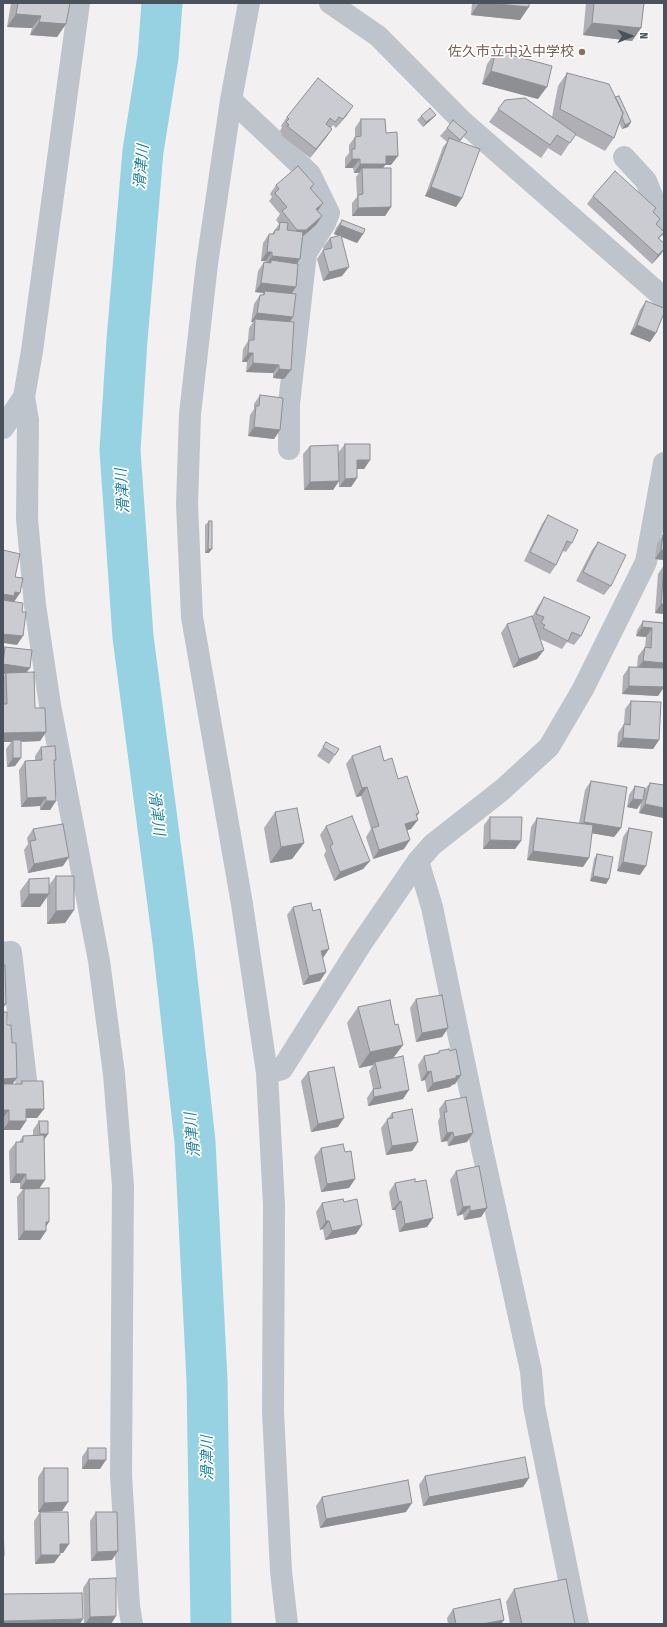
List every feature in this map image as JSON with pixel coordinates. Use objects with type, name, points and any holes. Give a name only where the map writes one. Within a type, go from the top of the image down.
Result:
[{"type":"street","points":[[79,3],[32,351],[24,397],[28,420],[27,519],[35,604],[50,705],[99,961],[114,1074],[123,1186],[121,1475],[129,1606],[132,1624]]},
{"type":"street","points":[[249,3],[231,100],[207,264],[190,414],[187,504],[192,617],[242,904],[267,1073],[274,1205],[273,1412],[281,1571],[287,1624]]},
{"type":"street","points":[[330,3],[378,36],[461,120],[664,298]]},
{"type":"street","points":[[231,100],[310,174],[329,213],[325,223],[306,253],[289,404],[289,450]]},
{"type":"street","points":[[624,157],[646,181],[664,225]]},
{"type":"street","points":[[3,428],[24,397]]},
{"type":"street","points":[[267,1073],[282,1068],[361,944],[418,860],[432,845],[502,790],[549,747],[584,689],[646,562],[664,463]]},
{"type":"street","points":[[418,860],[432,907],[483,1153],[531,1372],[534,1406],[578,1624]]},
{"type":"street","points":[[3,953],[11,952],[26,1080]]},
{"type":"building","points":[[18,3],[70,3],[66,24],[39,22],[41,16],[16,14]]},
{"type":"building","points":[[487,3],[529,3],[529,7]]},
{"type":"building","points":[[594,3],[644,3],[641,28],[592,23]]},
{"type":"building","points":[[496,51],[552,66],[547,87],[491,71]]},
{"type":"building","points":[[567,73],[609,84],[623,113],[614,138],[560,109]]},
{"type":"building","points":[[318,78],[353,106],[343,119],[339,117],[335,122],[330,118],[326,124],[332,129],[316,149],[287,126],[289,125],[286,122],[289,119],[287,117]]},
{"type":"building","points":[[619,96],[631,122],[625,125],[622,117],[623,113],[615,97]]},
{"type":"building","points":[[525,98],[576,134],[570,143],[557,135],[550,145],[498,109],[505,100]]},
{"type":"building","points":[[430,108],[436,115],[426,122],[421,116]]},
{"type":"building","points":[[361,119],[385,119],[386,133],[397,132],[398,156],[386,156],[386,164],[360,164],[360,159],[352,159],[352,149],[355,149],[355,137],[361,136]]},
{"type":"building","points":[[453,120],[467,132],[460,140],[447,128]]},
{"type":"building","points":[[449,138],[480,149],[462,198],[431,187]]},
{"type":"building","points":[[298,166],[314,184],[310,188],[323,203],[316,209],[322,216],[306,230],[297,230],[282,211],[287,207],[275,193],[279,189],[276,185]]},
{"type":"building","points":[[362,168],[391,168],[391,207],[358,208],[358,195],[363,194]]},
{"type":"building","points":[[615,171],[656,208],[653,212],[660,219],[656,224],[664,232],[658,238],[664,243],[664,249],[658,255],[593,196]]},
{"type":"building","points":[[342,220],[365,229],[363,234],[340,225]]},
{"type":"building","points":[[280,222],[288,223],[287,230],[303,232],[300,259],[272,256],[272,252],[267,252],[269,234],[274,234],[275,230],[279,230]]},
{"type":"building","points":[[341,235],[349,267],[329,272],[323,250],[332,248],[330,238]]},
{"type":"building","points":[[271,260],[298,264],[296,287],[261,283],[264,262],[271,263]]},
{"type":"building","points":[[265,291],[296,294],[293,317],[257,313],[260,295],[264,295]]},
{"type":"building","points":[[646,301],[664,308],[664,313],[656,333],[637,325]]},
{"type":"building","points":[[255,319],[294,322],[291,370],[279,369],[279,365],[253,363],[253,353],[248,353],[249,340],[254,340]]},
{"type":"building","points":[[260,395],[283,398],[280,430],[254,427],[256,406],[259,406]]},
{"type":"building","points":[[345,444],[370,444],[370,460],[357,460],[357,478],[345,479]]},
{"type":"building","points":[[338,445],[339,481],[310,482],[310,446]]},
{"type":"building","points":[[548,515],[578,530],[572,543],[567,541],[556,565],[530,552]]},
{"type":"building","points":[[209,521],[212,521],[212,549],[208,549]]},
{"type":"building","points":[[663,535],[664,550],[661,550]]},
{"type":"building","points":[[598,542],[626,555],[611,586],[583,572]]},
{"type":"building","points":[[3,550],[20,554],[15,577],[23,578],[20,593],[15,592],[14,596],[3,594]]},
{"type":"building","points":[[664,567],[664,604],[661,604]]},
{"type":"building","points":[[544,597],[590,617],[581,636],[572,632],[568,641],[543,628],[545,625],[541,623],[544,617],[536,614]]},
{"type":"building","points":[[3,600],[23,603],[22,612],[26,612],[23,636],[3,634]]},
{"type":"building","points":[[532,616],[544,650],[519,659],[507,624]]},
{"type":"building","points":[[643,621],[664,623],[664,663],[643,661],[645,647],[651,648],[652,628],[642,627]]},
{"type":"building","points":[[5,647],[32,650],[30,668],[3,664]]},
{"type":"building","points":[[629,667],[664,668],[664,687],[629,686]]},
{"type":"building","points":[[34,672],[35,708],[45,708],[46,732],[3,733],[3,704],[7,704],[6,673]]},
{"type":"building","points":[[631,701],[661,702],[659,740],[623,738],[624,724],[630,725]]},
{"type":"building","points":[[13,740],[21,740],[21,758],[13,758]]},
{"type":"building","points":[[326,742],[339,749],[335,755],[323,747]]},
{"type":"building","points":[[55,746],[56,760],[54,760],[56,801],[46,801],[46,797],[27,798],[25,761],[42,760],[41,747]]},
{"type":"building","points":[[380,746],[384,761],[392,758],[398,779],[407,776],[419,813],[416,814],[418,820],[405,824],[410,840],[379,850],[372,828],[379,826],[367,787],[362,788],[352,756]]},
{"type":"building","points":[[591,781],[627,787],[621,828],[584,822]]},
{"type":"building","points":[[650,783],[664,785],[664,808],[645,804]]},
{"type":"building","points":[[635,786],[645,788],[643,800],[633,799]]},
{"type":"building","points":[[297,808],[304,843],[281,847],[275,812]]},
{"type":"building","points":[[352,816],[370,861],[340,872],[330,846],[333,844],[326,826]]},
{"type":"building","points":[[490,817],[522,817],[521,841],[490,840]]},
{"type":"building","points":[[537,818],[593,825],[589,858],[533,851]]},
{"type":"building","points":[[63,824],[69,857],[34,864],[30,841],[36,840],[33,829]]},
{"type":"building","points":[[629,828],[652,832],[646,866],[623,862]]},
{"type":"building","points":[[597,854],[613,857],[609,879],[593,876]]},
{"type":"building","points":[[56,876],[74,876],[74,910],[56,911]]},
{"type":"building","points":[[49,878],[49,894],[29,894],[29,879]]},
{"type":"building","points":[[311,903],[313,911],[320,909],[329,949],[321,951],[326,972],[309,976],[293,907]]},
{"type":"building","points":[[3,965],[5,965],[6,1004],[3,1004]]},
{"type":"building","points":[[442,995],[448,1028],[422,1033],[416,999]]},
{"type":"building","points":[[390,1000],[395,1025],[398,1024],[403,1045],[370,1052],[358,1007]]},
{"type":"building","points":[[3,1012],[7,1012],[7,1025],[11,1025],[12,1043],[16,1043],[17,1078],[3,1079]]},
{"type":"building","points":[[449,1049],[450,1051],[456,1049],[461,1075],[456,1076],[456,1078],[433,1083],[431,1071],[427,1072],[424,1056]]},
{"type":"building","points":[[403,1056],[409,1090],[374,1097],[373,1089],[381,1088],[375,1062]]},
{"type":"building","points":[[334,1067],[344,1118],[318,1124],[308,1072]]},
{"type":"building","points":[[22,1081],[43,1081],[44,1109],[26,1109],[26,1121],[9,1121],[9,1110],[3,1110],[3,1084],[22,1084]]},
{"type":"building","points":[[466,1097],[473,1133],[454,1137],[453,1132],[447,1133],[444,1112],[447,1112],[445,1101]]},
{"type":"building","points":[[412,1109],[418,1142],[392,1146],[387,1119],[393,1118],[392,1113]]},
{"type":"building","points":[[39,1121],[48,1121],[48,1134],[40,1134]]},
{"type":"building","points":[[44,1135],[45,1180],[26,1180],[26,1174],[16,1174],[16,1142],[23,1142],[23,1136]]},
{"type":"building","points":[[343,1144],[345,1152],[351,1151],[355,1179],[327,1184],[321,1148]]},
{"type":"building","points":[[479,1166],[487,1208],[470,1211],[470,1206],[463,1207],[456,1171]]},
{"type":"building","points":[[415,1179],[415,1182],[426,1180],[433,1218],[405,1224],[401,1201],[399,1202],[395,1183]]},
{"type":"building","points":[[49,1188],[49,1222],[46,1222],[46,1231],[24,1231],[24,1189]]},
{"type":"building","points":[[343,1199],[344,1202],[357,1199],[362,1225],[332,1231],[329,1221],[326,1221],[322,1203]]},
{"type":"building","points":[[88,1448],[106,1448],[106,1460],[88,1460]]},
{"type":"building","points":[[525,1457],[529,1478],[429,1497],[425,1476]]},
{"type":"building","points":[[44,1468],[68,1468],[68,1502],[44,1503]]},
{"type":"building","points":[[408,1480],[412,1503],[326,1519],[322,1497]]},
{"type":"building","points":[[40,1512],[68,1512],[69,1544],[60,1544],[60,1555],[41,1555]]},
{"type":"building","points":[[96,1512],[117,1512],[118,1551],[97,1552]]},
{"type":"building","points":[[3,1522],[4,1556],[3,1556]]},
{"type":"building","points":[[116,1578],[116,1616],[90,1617],[89,1579]]},
{"type":"building","points":[[566,1579],[575,1624],[522,1624],[514,1589]]},
{"type":"building","points":[[82,1593],[83,1619],[3,1621],[3,1594]]},
{"type":"building","points":[[500,1599],[504,1620],[482,1624],[456,1624],[453,1609]]},
{"type":"waterway","name":"滑津川","points":[[162,3],[158,57],[143,151],[127,340],[120,450],[133,637],[173,942],[195,1142],[207,1380],[211,1624]]},
{"type":"place","name":"佐久市立中込中学校","points":[[582,52]]}]
